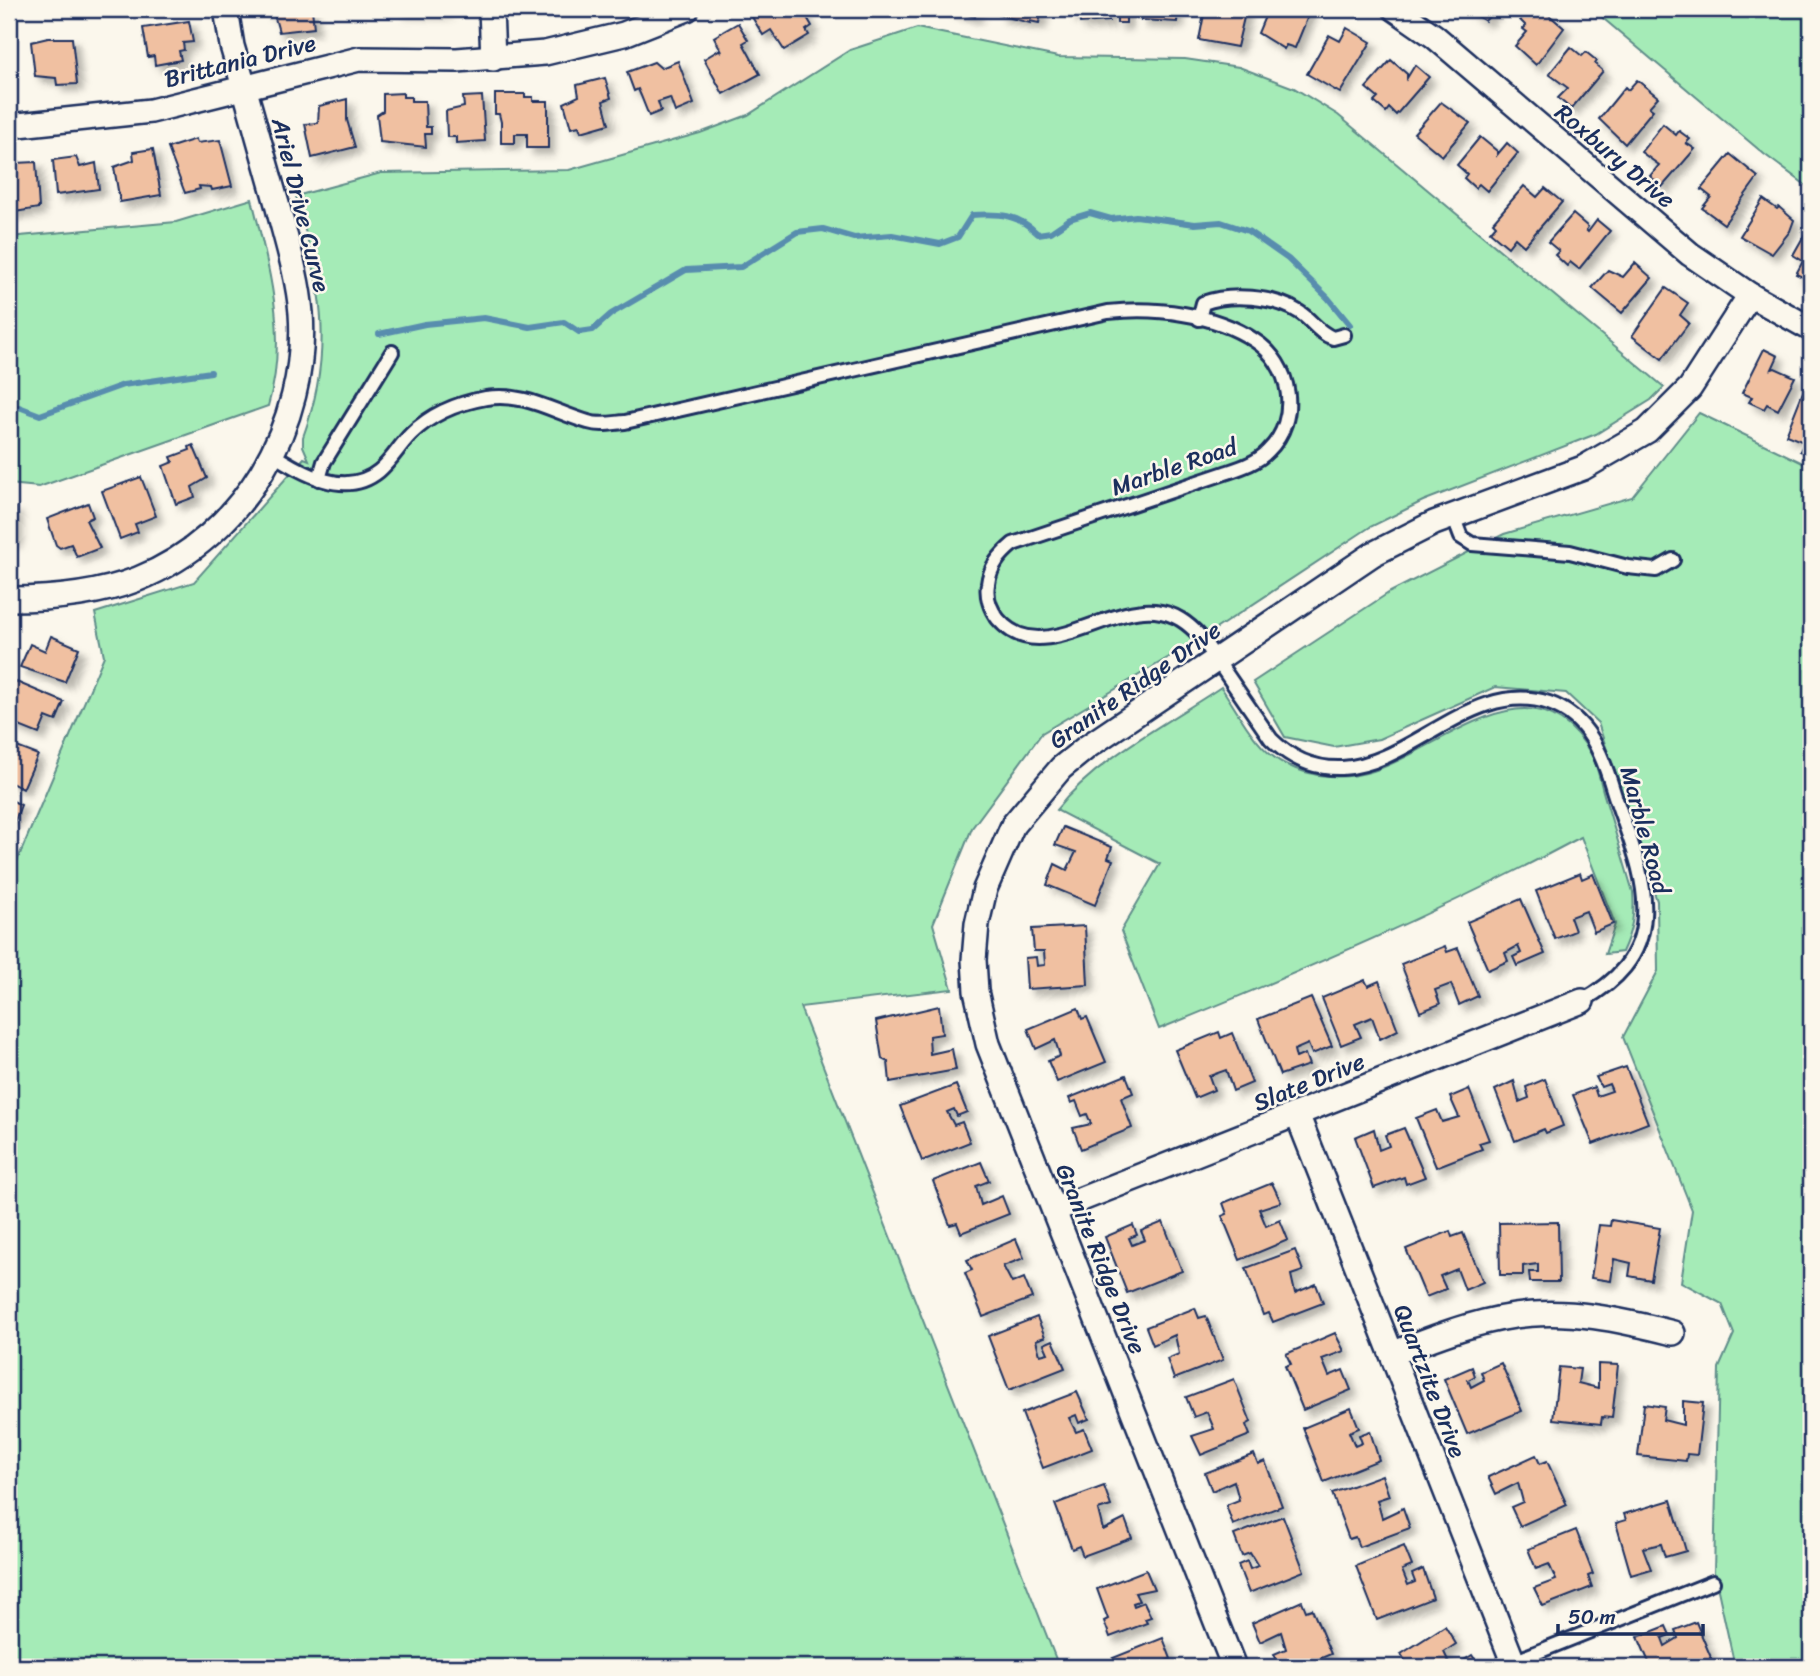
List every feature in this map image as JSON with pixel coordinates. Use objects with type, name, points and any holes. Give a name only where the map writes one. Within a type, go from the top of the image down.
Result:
[{"type":"street","name":"Ariel Drive Curve","points":[[9,599],[69,597],[105,590],[139,578],[174,561],[207,538],[233,513],[272,454],[289,416],[298,383],[302,347],[301,311],[295,269],[232,47],[226,9]]},
{"type":"street","points":[[491,9],[493,59]]},
{"type":"street","name":"Brittania Drive","points":[[9,126],[151,111],[359,60],[493,59],[545,53],[624,34],[687,9]]},
{"type":"street","name":"Roxbury Drive","points":[[1395,9],[1434,36],[1690,254],[1750,295],[1811,329]]},
{"type":"street","name":"Granite Ridge Drive","points":[[1234,1667],[995,1066],[981,1018],[974,960],[977,924],[985,889],[1013,825],[1061,768],[1373,554],[1452,516],[1583,468],[1647,431],[1690,388],[1750,295]]},
{"type":"street","name":"Slate Drive","points":[[1054,1210],[1583,1001]]},
{"type":"street","name":"Quartzite Drive","points":[[1297,1114],[1514,1665]]},
{"type":"street","points":[[1392,1354],[1458,1329],[1524,1312],[1580,1313],[1673,1333]]},
{"type":"lane","points":[[1199,319],[1203,303],[1217,298],[1246,298],[1299,312],[1318,332],[1333,338],[1344,335]]},
{"type":"lane","name":"Marble Road","points":[[272,454],[319,479],[352,483],[379,471],[410,435],[429,419],[466,402],[489,398],[534,401],[590,423],[625,422],[1108,312],[1157,310],[1199,319],[1254,339],[1268,350],[1279,364],[1289,397],[1288,415],[1281,435],[1268,452],[1238,468],[1013,544],[991,568],[987,596],[993,613],[1004,626],[1016,634],[1033,639],[1054,636],[1135,612],[1153,611],[1172,615],[1190,625],[1217,659],[1271,739],[1285,752],[1322,767],[1343,768],[1362,764],[1467,714],[1511,698],[1534,699],[1569,713],[1585,727],[1605,762],[1645,901],[1641,937],[1634,955],[1614,980],[1583,1001]]},
{"type":"lane","points":[[319,479],[324,462],[392,352]]},
{"type":"lane","points":[[1452,516],[1461,537],[1472,544],[1570,552],[1628,567],[1656,570],[1673,560]]},
{"type":"lane","points":[[1514,1665],[1713,1582]]},
{"type":"green space","points":[[1592,9],[1811,9],[1811,189],[1764,154]]},
{"type":"green space","points":[[917,28],[1058,57],[1185,59],[1239,67],[1294,88],[1338,115],[1664,387],[1651,400],[1596,434],[1423,501],[1370,527],[1211,632],[1042,733],[972,828],[933,924],[952,989],[800,1007],[1059,1667],[9,1667],[9,880],[104,656],[95,613],[194,582],[304,458],[309,460],[303,446],[303,437],[319,374],[321,316],[312,259],[296,196],[381,173],[569,170],[700,133],[748,115],[850,50]]},
{"type":"green space","points":[[252,199],[265,251],[277,328],[274,380],[268,406],[39,487],[9,484],[9,237],[176,222]]},
{"type":"green space","points":[[1699,413],[1811,467],[1811,1667],[1735,1667],[1714,1572],[1719,1368],[1734,1334],[1722,1304],[1681,1282],[1692,1210],[1623,1037],[1658,971],[1657,901],[1598,723],[1566,693],[1495,687],[1379,739],[1334,747],[1285,737],[1253,682],[1390,592],[1504,534],[1632,497]]},
{"type":"green space","points":[[1221,687],[1265,750],[1295,769],[1317,775],[1351,776],[1373,771],[1487,717],[1515,710],[1543,711],[1568,725],[1591,754],[1595,764],[1633,892],[1632,923],[1622,952],[1605,954],[1615,924],[1581,837],[1478,890],[1373,939],[1159,1029],[1121,931],[1160,864],[1056,810],[1073,791],[1112,758]]},
{"type":"building","points":[[266,9],[312,9],[314,28],[279,32],[273,11],[266,12]]},
{"type":"building","points":[[446,9],[446,12],[399,11]]},
{"type":"building","points":[[762,9],[802,9],[812,26],[806,30],[809,35],[784,50],[771,30],[763,35],[752,17]]},
{"type":"building","points":[[946,9],[977,9],[975,17]]},
{"type":"building","points":[[1000,9],[1042,9],[1039,23],[1030,23],[999,15]]},
{"type":"building","points":[[1071,9],[1109,9],[1109,21],[1080,23],[1079,16],[1071,16]]},
{"type":"building","points":[[1117,9],[1126,9],[1126,23],[1117,23]]},
{"type":"building","points":[[1142,9],[1178,9],[1177,22],[1141,20]]},
{"type":"building","points":[[1205,9],[1246,9],[1237,47],[1199,40]]},
{"type":"building","points":[[1268,9],[1311,9],[1295,48],[1286,45],[1284,49],[1258,33]]},
{"type":"building","points":[[1466,9],[1496,9],[1485,21]]},
{"type":"building","points":[[1530,9],[1542,9],[1564,28],[1536,65],[1515,46],[1527,32],[1523,29],[1526,26],[1520,20]]},
{"type":"building","points":[[189,21],[193,42],[183,43],[184,50],[179,51],[181,60],[155,65],[154,56],[148,57],[143,28]]},
{"type":"building","points":[[738,23],[748,40],[743,43],[760,74],[723,94],[704,59],[719,50],[722,52],[714,37]]},
{"type":"building","points":[[1347,28],[1371,42],[1340,93],[1307,74],[1329,35],[1340,41]]},
{"type":"building","points":[[48,38],[72,38],[77,84],[57,85],[56,78],[35,76],[31,42]]},
{"type":"building","points":[[1571,47],[1582,56],[1586,52],[1597,61],[1595,64],[1603,71],[1571,109],[1558,98],[1568,88],[1549,74]]},
{"type":"building","points":[[1391,60],[1407,74],[1407,78],[1415,65],[1429,77],[1396,115],[1389,108],[1386,112],[1374,102],[1378,98],[1366,88]]},
{"type":"building","points":[[678,61],[694,104],[675,112],[670,98],[658,102],[661,111],[649,116],[638,89],[634,91],[627,72],[654,62],[661,68]]},
{"type":"building","points":[[605,78],[611,98],[603,101],[609,124],[581,132],[579,126],[571,128],[564,103],[579,96],[577,85]]},
{"type":"building","points":[[1637,80],[1658,97],[1649,107],[1653,110],[1625,144],[1599,119],[1625,87],[1628,90]]},
{"type":"building","points":[[403,93],[403,97],[411,97],[411,101],[425,101],[426,127],[431,127],[431,134],[425,134],[426,147],[380,142],[377,115],[383,111],[383,94]]},
{"type":"building","points":[[495,94],[525,94],[525,97],[533,97],[533,101],[548,101],[548,148],[527,148],[527,134],[515,134],[515,143],[501,143],[501,122],[499,114],[495,114]]},
{"type":"building","points":[[482,96],[485,141],[456,143],[456,137],[447,137],[446,111],[464,107],[463,97]]},
{"type":"building","points":[[347,99],[347,120],[355,147],[312,158],[305,124],[318,123],[319,106]]},
{"type":"building","points":[[1441,102],[1470,123],[1442,156],[1414,133]]},
{"type":"building","points":[[1663,124],[1676,135],[1679,131],[1690,139],[1686,143],[1695,149],[1662,187],[1650,176],[1659,165],[1641,152]]},
{"type":"building","points":[[1480,137],[1497,151],[1497,155],[1507,143],[1518,153],[1487,191],[1479,184],[1475,188],[1464,178],[1467,174],[1457,165]]},
{"type":"building","points":[[196,139],[197,143],[220,140],[232,186],[212,190],[211,187],[199,186],[200,189],[185,193],[168,148]]},
{"type":"building","points":[[153,149],[161,195],[120,202],[114,167],[134,160],[133,152]]},
{"type":"building","points":[[1730,154],[1758,177],[1724,224],[1702,208],[1711,197],[1701,189]]},
{"type":"building","points":[[76,157],[80,167],[96,163],[99,189],[56,195],[53,160]]},
{"type":"building","points":[[36,162],[39,208],[9,213],[9,171],[16,170],[16,163]]},
{"type":"building","points":[[1524,186],[1537,197],[1545,188],[1562,202],[1524,246],[1515,238],[1508,247],[1490,232],[1496,225],[1493,222]]},
{"type":"building","points":[[1763,199],[1777,209],[1779,207],[1794,220],[1790,231],[1772,254],[1740,236]]},
{"type":"building","points":[[1573,214],[1588,227],[1588,232],[1597,220],[1610,231],[1579,269],[1570,262],[1567,266],[1555,255],[1559,251],[1548,242]]},
{"type":"building","points":[[1811,223],[1811,281],[1796,274],[1803,261],[1793,255]]},
{"type":"building","points":[[1635,263],[1652,278],[1622,313],[1592,288],[1608,270],[1623,277]]},
{"type":"building","points":[[1666,288],[1688,303],[1680,315],[1689,323],[1662,359],[1632,336]]},
{"type":"building","points":[[1764,349],[1778,356],[1772,369],[1795,377],[1778,410],[1767,404],[1764,409],[1749,402],[1752,397],[1742,393]]},
{"type":"building","points":[[1808,379],[1811,381],[1811,456],[1800,451],[1804,442],[1786,435]]},
{"type":"building","points":[[193,445],[207,478],[192,487],[195,497],[176,504],[163,466],[173,462],[171,457],[190,450],[189,447]]},
{"type":"building","points":[[141,477],[156,516],[135,524],[138,532],[120,539],[102,491]]},
{"type":"building","points":[[88,503],[93,517],[86,520],[100,548],[77,557],[71,544],[60,548],[56,545],[47,519]]},
{"type":"building","points":[[16,508],[16,535],[14,541],[9,541],[9,509]]},
{"type":"building","points":[[51,636],[79,648],[65,682],[20,667],[30,644],[45,651]]},
{"type":"building","points":[[14,681],[64,702],[56,721],[46,717],[39,734],[9,722],[16,704],[9,701]]},
{"type":"building","points":[[9,744],[38,755],[23,789],[9,782]]},
{"type":"building","points":[[9,799],[21,805],[14,823],[9,821]]},
{"type":"building","points":[[1063,827],[1112,847],[1108,858],[1113,860],[1095,905],[1047,885],[1055,864],[1067,870],[1076,852],[1055,845]]},
{"type":"building","points":[[1580,873],[1582,879],[1593,874],[1613,924],[1594,932],[1586,911],[1570,917],[1575,931],[1555,939],[1536,891]]},
{"type":"building","points":[[1521,899],[1545,954],[1517,966],[1513,957],[1521,953],[1518,946],[1505,953],[1508,961],[1488,970],[1467,922]]},
{"type":"building","points":[[1085,926],[1088,985],[1027,989],[1025,958],[1036,957],[1037,966],[1045,965],[1044,951],[1034,951],[1032,929]]},
{"type":"building","points":[[1445,946],[1447,952],[1458,948],[1478,996],[1459,1005],[1451,984],[1435,990],[1440,1004],[1420,1012],[1401,964]]},
{"type":"building","points":[[1365,980],[1368,986],[1379,981],[1398,1030],[1380,1039],[1372,1017],[1355,1024],[1361,1037],[1341,1045],[1322,998]]},
{"type":"building","points":[[1311,998],[1332,1046],[1312,1054],[1308,1044],[1294,1050],[1296,1058],[1305,1054],[1309,1065],[1280,1075],[1258,1019]]},
{"type":"building","points":[[939,1006],[942,1034],[929,1036],[930,1054],[952,1049],[956,1070],[890,1082],[888,1062],[882,1059],[876,1021]]},
{"type":"building","points":[[1078,1008],[1082,1019],[1087,1017],[1106,1062],[1057,1082],[1048,1061],[1060,1056],[1055,1040],[1036,1049],[1028,1029]]},
{"type":"building","points":[[1219,1032],[1221,1038],[1232,1033],[1252,1083],[1233,1091],[1226,1070],[1209,1076],[1214,1090],[1195,1098],[1175,1050]]},
{"type":"building","points":[[1626,1067],[1648,1123],[1593,1144],[1573,1095],[1594,1087],[1597,1096],[1612,1091],[1609,1084],[1601,1087],[1596,1077]]},
{"type":"building","points":[[1126,1075],[1133,1093],[1121,1098],[1132,1128],[1081,1149],[1073,1128],[1091,1124],[1087,1114],[1082,1116],[1076,1101],[1071,1103],[1069,1098]]},
{"type":"building","points":[[1545,1079],[1563,1126],[1546,1133],[1544,1129],[1515,1141],[1495,1090],[1514,1081],[1519,1102],[1529,1098],[1526,1087]]},
{"type":"building","points":[[956,1085],[967,1112],[957,1116],[954,1109],[947,1112],[954,1125],[962,1122],[970,1142],[922,1161],[900,1106]]},
{"type":"building","points":[[1469,1089],[1489,1140],[1479,1143],[1482,1149],[1436,1167],[1416,1118],[1437,1110],[1442,1122],[1459,1117],[1450,1097]]},
{"type":"building","points":[[1404,1128],[1425,1177],[1406,1184],[1404,1177],[1374,1188],[1355,1137],[1374,1129],[1379,1150],[1389,1146],[1385,1135]]},
{"type":"building","points":[[981,1162],[989,1181],[976,1186],[981,1205],[1002,1196],[1009,1214],[961,1233],[957,1223],[950,1225],[933,1181]]},
{"type":"building","points":[[1272,1183],[1281,1202],[1259,1209],[1266,1226],[1280,1220],[1288,1240],[1240,1260],[1222,1216],[1227,1214],[1223,1203]]},
{"type":"building","points":[[1611,1220],[1660,1228],[1651,1280],[1629,1276],[1631,1263],[1614,1259],[1611,1281],[1591,1278],[1599,1225],[1610,1226]]},
{"type":"building","points":[[1163,1222],[1182,1271],[1127,1293],[1105,1237],[1133,1225],[1137,1235],[1129,1238],[1132,1245],[1145,1240],[1141,1231]]},
{"type":"building","points":[[1558,1222],[1559,1282],[1530,1282],[1529,1272],[1538,1272],[1538,1264],[1523,1266],[1523,1275],[1500,1275],[1499,1223]]},
{"type":"building","points":[[1450,1231],[1452,1237],[1463,1233],[1483,1282],[1465,1290],[1457,1269],[1440,1276],[1446,1289],[1426,1297],[1406,1249]]},
{"type":"building","points":[[1016,1239],[1024,1258],[1003,1266],[1012,1283],[1024,1278],[1032,1298],[983,1317],[965,1273],[972,1270],[967,1260]]},
{"type":"building","points":[[1295,1250],[1303,1271],[1291,1275],[1295,1293],[1316,1284],[1323,1303],[1273,1322],[1269,1313],[1263,1315],[1246,1268]]},
{"type":"building","points":[[1195,1308],[1199,1318],[1206,1316],[1223,1360],[1174,1379],[1167,1359],[1179,1354],[1175,1335],[1153,1345],[1146,1327]]},
{"type":"building","points":[[1037,1317],[1045,1337],[1036,1340],[1040,1355],[1048,1353],[1044,1344],[1053,1340],[1065,1368],[1009,1390],[988,1336]]},
{"type":"building","points":[[1335,1333],[1344,1351],[1322,1359],[1329,1376],[1343,1370],[1351,1390],[1303,1410],[1285,1366],[1291,1364],[1286,1354]]},
{"type":"building","points":[[1501,1363],[1522,1411],[1467,1434],[1444,1379],[1472,1367],[1475,1376],[1468,1380],[1471,1387],[1484,1380],[1481,1372]]},
{"type":"building","points":[[1598,1364],[1618,1365],[1612,1418],[1602,1417],[1601,1424],[1553,1419],[1559,1367],[1580,1369],[1578,1383],[1598,1388]]},
{"type":"building","points":[[1234,1379],[1251,1422],[1246,1425],[1250,1435],[1201,1455],[1192,1436],[1214,1429],[1207,1412],[1194,1417],[1186,1397]]},
{"type":"building","points":[[1077,1392],[1089,1419],[1079,1423],[1076,1415],[1069,1418],[1076,1432],[1084,1429],[1092,1449],[1043,1468],[1022,1413]]},
{"type":"building","points":[[1683,1401],[1703,1403],[1697,1455],[1687,1454],[1686,1461],[1638,1456],[1644,1404],[1665,1407],[1663,1420],[1683,1425]]},
{"type":"building","points":[[1351,1408],[1359,1428],[1349,1432],[1355,1446],[1362,1443],[1359,1435],[1370,1431],[1379,1460],[1324,1482],[1303,1428]]},
{"type":"building","points":[[1254,1454],[1258,1464],[1265,1461],[1282,1506],[1233,1525],[1226,1505],[1239,1500],[1234,1481],[1212,1491],[1205,1473]]},
{"type":"building","points":[[1536,1455],[1540,1464],[1547,1461],[1567,1505],[1520,1526],[1511,1507],[1523,1502],[1518,1483],[1496,1494],[1488,1477]]},
{"type":"building","points":[[1382,1475],[1389,1496],[1377,1500],[1382,1518],[1403,1508],[1410,1528],[1359,1547],[1355,1537],[1349,1539],[1332,1493]]},
{"type":"building","points":[[1104,1486],[1111,1506],[1098,1510],[1103,1530],[1125,1519],[1132,1538],[1083,1556],[1079,1546],[1072,1549],[1055,1504]]},
{"type":"building","points":[[1671,1500],[1686,1551],[1665,1557],[1661,1544],[1643,1548],[1651,1569],[1631,1575],[1616,1523],[1626,1520],[1624,1514]]},
{"type":"building","points":[[1283,1516],[1304,1571],[1249,1593],[1238,1565],[1247,1561],[1250,1569],[1258,1566],[1250,1553],[1242,1556],[1234,1535]]},
{"type":"building","points":[[1576,1530],[1593,1574],[1588,1576],[1592,1587],[1543,1606],[1534,1588],[1556,1580],[1549,1564],[1536,1569],[1528,1549]]},
{"type":"building","points":[[1404,1546],[1412,1566],[1402,1570],[1408,1585],[1415,1582],[1412,1574],[1423,1569],[1433,1598],[1377,1620],[1356,1566]]},
{"type":"building","points":[[1146,1570],[1154,1589],[1135,1593],[1139,1601],[1133,1603],[1134,1606],[1144,1602],[1151,1617],[1145,1619],[1147,1623],[1110,1637],[1104,1621],[1108,1619],[1097,1589]]},
{"type":"building","points":[[1302,1601],[1306,1611],[1312,1609],[1331,1654],[1300,1667],[1280,1667],[1274,1654],[1286,1649],[1281,1632],[1260,1642],[1252,1623]]},
{"type":"building","points":[[1696,1622],[1715,1667],[1651,1667],[1638,1637],[1666,1626],[1670,1635],[1662,1638],[1665,1646],[1678,1638],[1675,1630]]},
{"type":"building","points":[[1445,1626],[1456,1644],[1444,1652],[1451,1667],[1409,1667],[1401,1654]]},
{"type":"building","points":[[1163,1638],[1171,1659],[1162,1662],[1164,1667],[1117,1667],[1113,1658]]},
{"type":"building","points":[[1472,1655],[1480,1667],[1456,1667],[1461,1662]]},
{"type":"waterway","points":[[379,334],[425,324],[484,318],[530,327],[564,322],[579,332],[593,330],[611,314],[686,270],[741,267],[797,232],[823,229],[854,238],[892,235],[940,244],[958,237],[972,215],[1008,216],[1023,222],[1038,234],[1051,232],[1070,219],[1090,213],[1111,219],[1136,216],[1195,224],[1221,222],[1248,231],[1288,259],[1328,298],[1350,325]]},
{"type":"waterway","points":[[9,408],[19,407],[40,415],[123,385],[211,372]]}]
